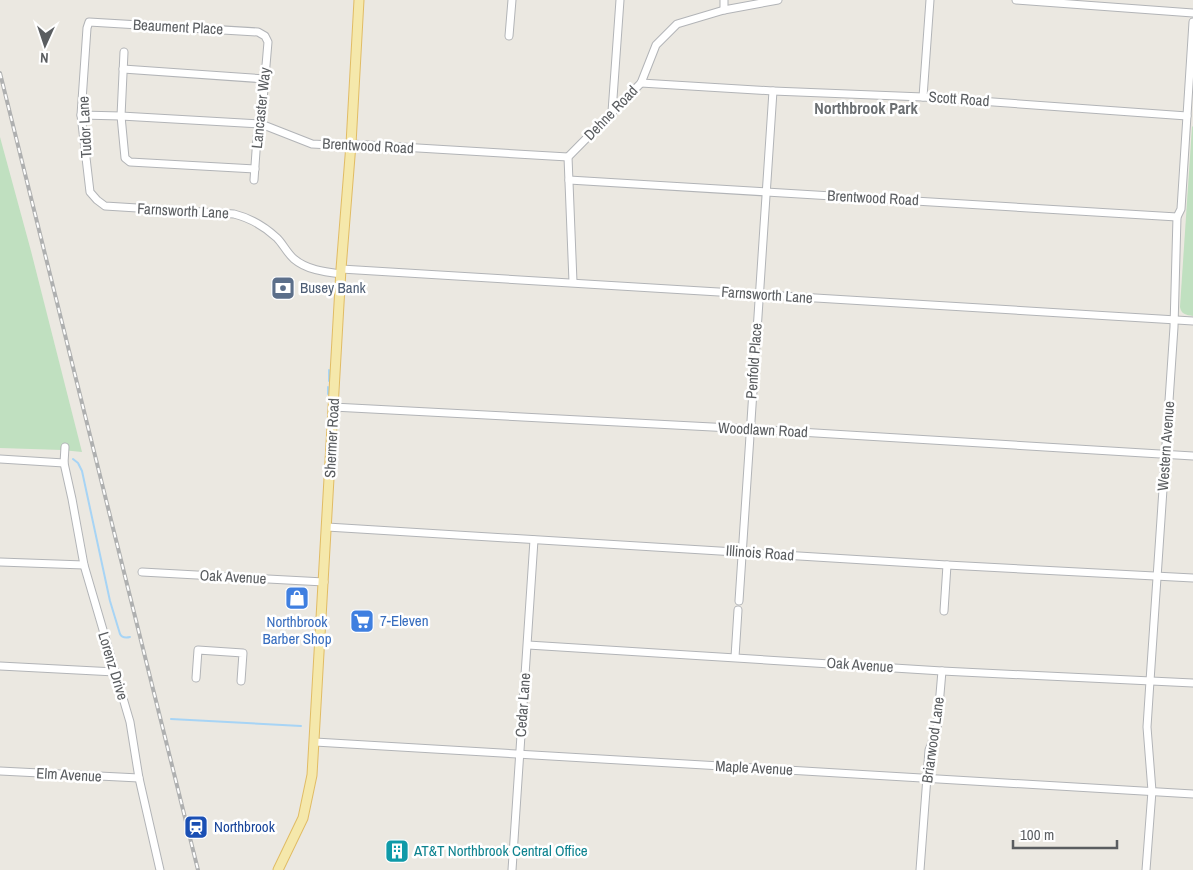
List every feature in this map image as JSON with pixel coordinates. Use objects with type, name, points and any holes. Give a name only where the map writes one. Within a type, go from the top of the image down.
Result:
[{"type":"main road","name":"Shermer Road","points":[[278,870],[303,818],[312,775],[341,272],[351,144],[358,0]]},
{"type":"street","points":[[509,36],[512,0]]},
{"type":"street","points":[[612,112],[620,0]]},
{"type":"street","points":[[724,0],[724,10]]},
{"type":"street","name":"Dehne Road","points":[[568,157],[641,83],[656,45],[677,24],[724,10],[778,0]]},
{"type":"street","points":[[923,97],[930,0]]},
{"type":"street","points":[[1016,0],[1193,12]]},
{"type":"street","name":"Beaument Place","points":[[89,22],[258,32],[265,36]]},
{"type":"street","name":"Tudor Lane","points":[[89,22],[81,115],[90,192],[96,200]]},
{"type":"street","name":"Western Avenue","points":[[1146,870],[1152,791],[1147,727],[1174,320],[1177,216],[1181,210],[1193,22]]},
{"type":"street","name":"Lancaster Way","points":[[254,180],[268,42],[265,36]]},
{"type":"street","points":[[124,52],[121,116],[125,158],[130,162],[255,169]]},
{"type":"street","points":[[123,70],[265,79]]},
{"type":"street","name":"Scott Road","points":[[641,83],[923,97],[1187,116]]},
{"type":"street","name":"Penfold Place","points":[[739,601],[773,91]]},
{"type":"street","name":"Brentwood Road","points":[[81,115],[261,124],[312,144],[351,144],[568,157]]},
{"type":"street","points":[[568,157],[573,282]]},
{"type":"street","name":"Brentwood Road","points":[[569,180],[1177,216]]},
{"type":"street","name":"Farnsworth Lane","points":[[96,200],[105,206],[234,214],[248,218],[255,221],[276,238],[294,259],[312,269],[321,271],[573,282],[1193,321]]},
{"type":"street","name":"Woodlawn Road","points":[[333,406],[1193,456]]},
{"type":"street","name":"Lorenz Drive","points":[[65,447],[64,463],[84,565],[130,722],[138,778],[160,870]]},
{"type":"street","points":[[0,459],[64,463]]},
{"type":"street","name":"Illinois Road","points":[[327,527],[1193,578]]},
{"type":"street","name":"Cedar Lane","points":[[512,870],[534,540]]},
{"type":"street","points":[[0,562],[84,565]]},
{"type":"street","points":[[944,611],[947,565]]},
{"type":"street","name":"Oak Avenue","points":[[142,572],[324,582]]},
{"type":"street","points":[[735,658],[738,610]]},
{"type":"street","name":"Oak Avenue","points":[[528,645],[942,671],[1193,683]]},
{"type":"street","points":[[196,678],[198,650],[243,653],[241,681]]},
{"type":"street","points":[[0,666],[115,672]]},
{"type":"street","name":"Briarwood Lane","points":[[920,870],[929,750],[937,729],[942,671]]},
{"type":"street","name":"Maple Avenue","points":[[314,742],[1193,794]]},
{"type":"street","name":"Elm Avenue","points":[[0,771],[138,778]]},
{"type":"green space","points":[[1193,126],[1193,316],[1184,314],[1180,307]]},
{"type":"green space","points":[[0,137],[31,251],[82,452],[0,448]]},
{"type":"waterway","points":[[329,370],[329,381]]},
{"type":"waterway","points":[[328,387],[328,394]]},
{"type":"waterway","points":[[73,459],[78,463],[82,471],[110,601],[120,634],[124,637],[130,637]]},
{"type":"waterway","points":[[171,719],[301,726]]},
{"type":"railway","points":[[0,73],[198,870]]},
{"type":"place","name":"Busey Bank","points":[[283,288]]},
{"type":"place","name":"Northbrook Barber Shop","points":[[297,598]]},
{"type":"place","name":"7-Eleven","points":[[362,621]]},
{"type":"place","name":"Northbrook","points":[[196,827]]},
{"type":"place","name":"AT&T Northbrook Central Office","points":[[397,851]]},
{"type":"district","name":"Northbrook Park","points":[[866,108]]}]
